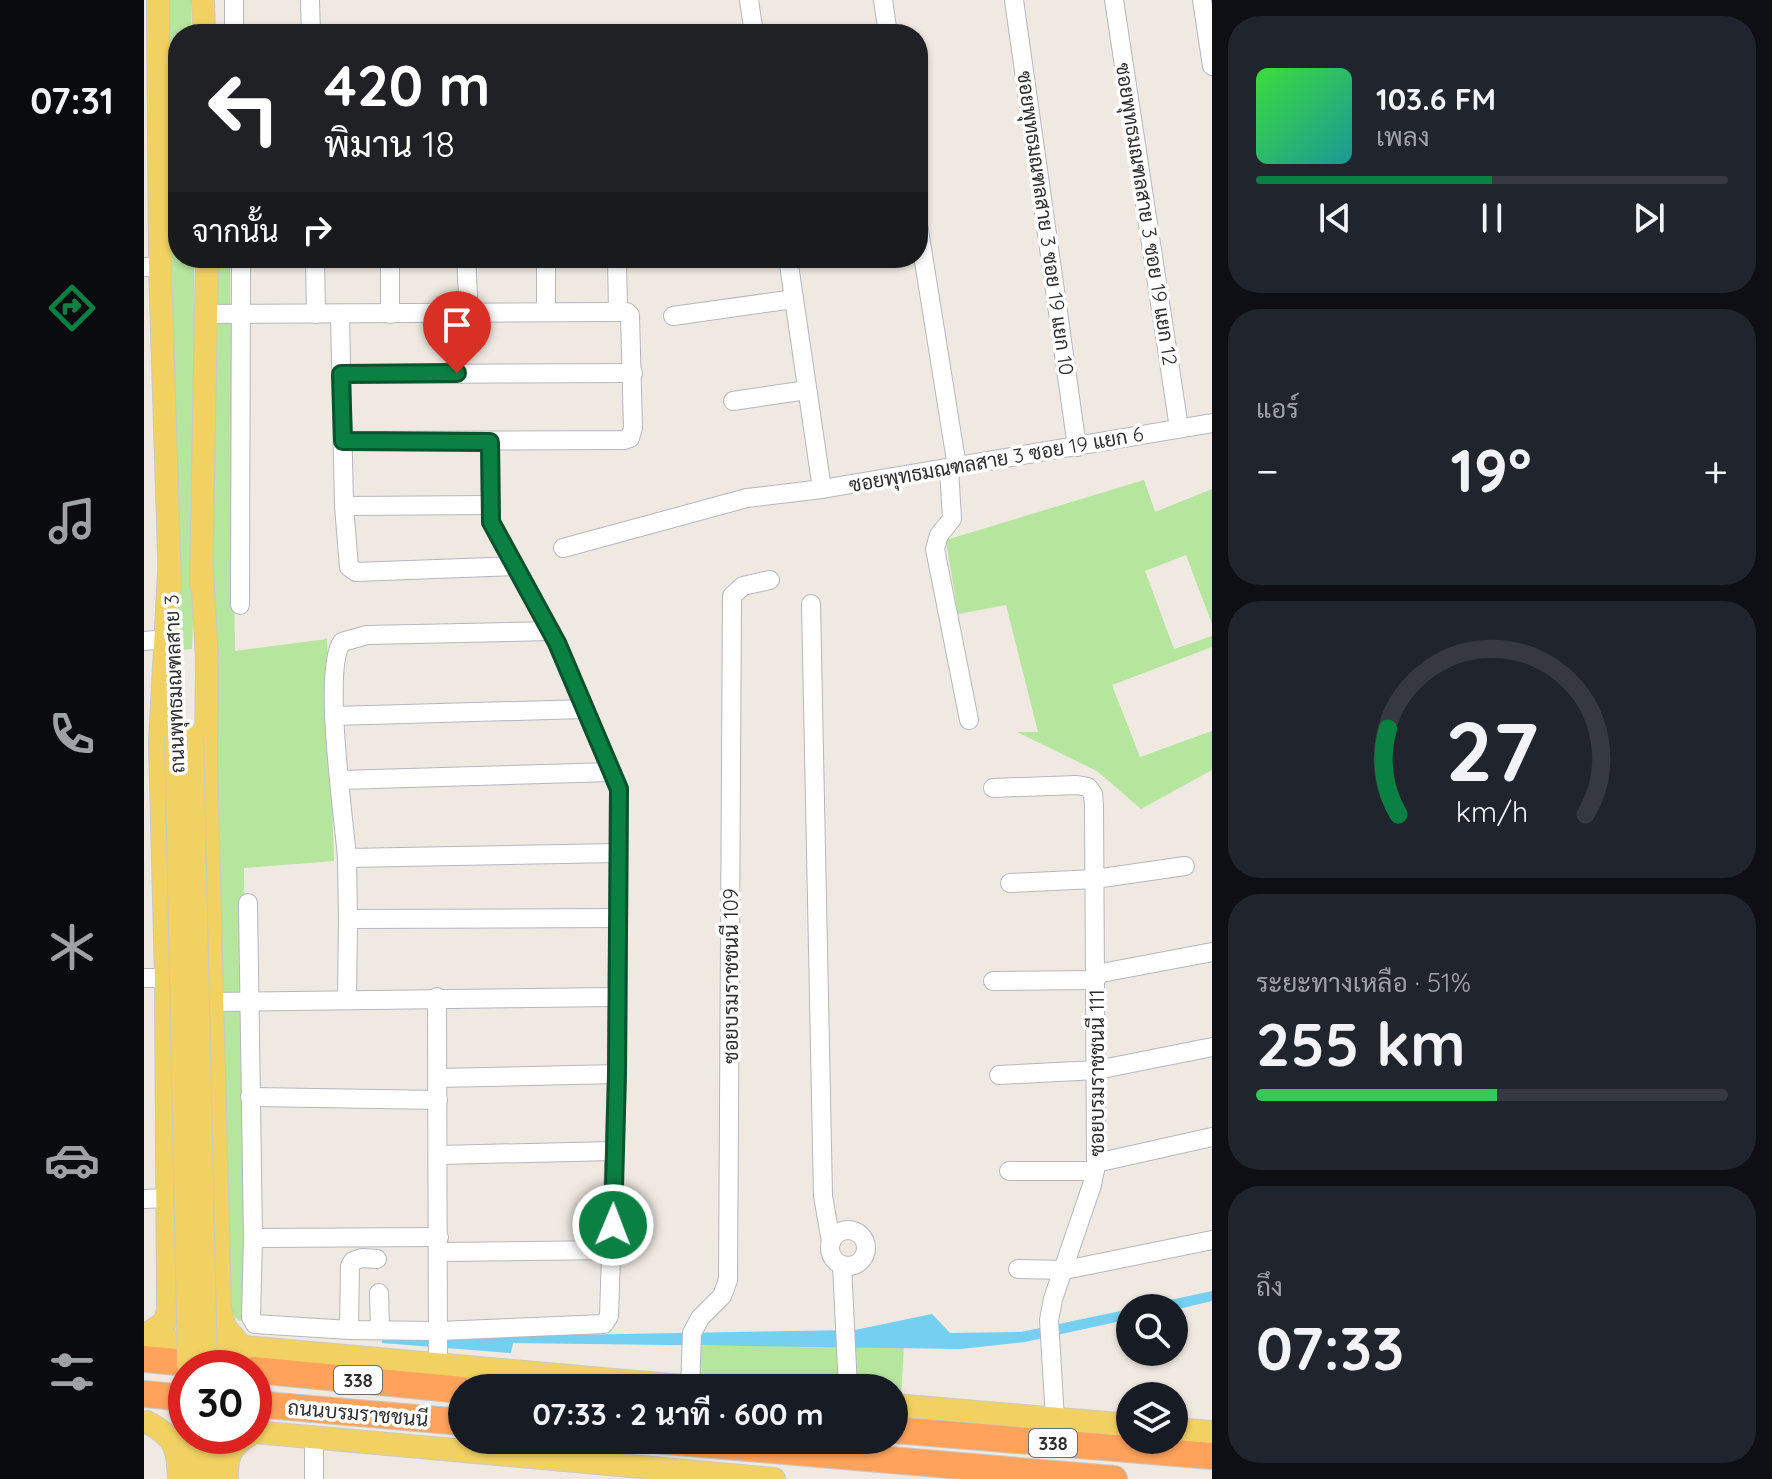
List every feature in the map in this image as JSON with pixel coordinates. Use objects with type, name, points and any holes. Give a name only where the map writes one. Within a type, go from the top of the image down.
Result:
[{"type":"highway","name":"ถนนบรมราชชนนี","points":[[144,1359],[168,1360]]},
{"type":"highway","name":"ถนนบรมราชชนนี","points":[[272,1365],[448,1388]]},
{"type":"highway","points":[[144,1394],[168,1396]]},
{"type":"highway","name":"ถนนบรมราชชนนี","points":[[272,1406],[448,1421]]},
{"type":"highway","name":"338","points":[[908,1431],[1212,1456]]},
{"type":"highway","name":"338","points":[[819,1454],[1114,1479]]},
{"type":"main road","name":"ถนนพุทธมณฑลสาย 3","points":[[158,0],[152,267],[169,572],[184,735],[205,1350]]},
{"type":"main road","points":[[203,0],[204,24]]},
{"type":"main road","name":"ถนนพุทธมณฑลสาย 3","points":[[189,1350],[184,735],[202,572],[207,268]]},
{"type":"main road","points":[[169,572],[154,640],[160,742],[155,978],[155,1199],[173,1250],[183,1260],[204,1260],[218,1245]]},
{"type":"main road","points":[[202,572],[207,659],[206,761],[218,1245],[222,1317],[238,1350]]},
{"type":"main road","points":[[144,1337],[165,1322],[168,1309],[167,1234]]},
{"type":"main road","name":"338","points":[[144,1337],[197,1350]]},
{"type":"main road","name":"338","points":[[272,1360],[438,1345],[617,1374]]},
{"type":"main road","name":"338","points":[[908,1406],[1116,1424]]},
{"type":"main road","points":[[145,1422],[168,1424]]},
{"type":"main road","points":[[145,1422],[170,1437],[178,1459],[179,1479]]},
{"type":"main road","points":[[1188,1430],[1212,1432]]},
{"type":"main road","points":[[272,1435],[604,1472],[760,1478]]},
{"type":"main road","points":[[191,1454],[192,1479]]},
{"type":"main road","points":[[208,1454],[209,1479]]},
{"type":"main road","points":[[227,1479],[229,1454]]},
{"type":"street","points":[[234,0],[234,24]]},
{"type":"street","points":[[311,24],[310,0],[323,0]]},
{"type":"street","points":[[749,0],[753,24]]},
{"type":"street","points":[[883,0],[887,24]]},
{"type":"street","name":"ซอยพุทธมณฑลสาย 3 ซอย 19 แยก 10","points":[[1014,0],[1077,447]]},
{"type":"street","name":"ซอยพุทธมณฑลสาย 3 ซอย 19 แยก 12","points":[[1114,0],[1179,428]]},
{"type":"street","points":[[1202,0],[1212,66]]},
{"type":"street","points":[[240,605],[241,268]]},
{"type":"street","points":[[315,268],[316,314]]},
{"type":"street","points":[[390,268],[390,314]]},
{"type":"street","points":[[467,268],[469,313]]},
{"type":"street","points":[[546,268],[546,312]]},
{"type":"street","points":[[617,268],[618,312]]},
{"type":"street","name":"ซอยพุทธมณฑลสาย 3 ซอย 19 แยก 6","points":[[789,268],[822,489],[1212,423]]},
{"type":"street","points":[[924,268],[953,467],[952,519],[939,535],[935,549],[969,720]]},
{"type":"street","points":[[673,316],[794,299]]},
{"type":"street","points":[[207,314],[627,312],[631,320],[633,428],[630,438],[490,442],[343,441]]},
{"type":"street","points":[[340,315],[344,506],[349,567],[356,572],[515,566]]},
{"type":"street","points":[[341,374],[633,373]]},
{"type":"street","points":[[733,401],[807,390]]},
{"type":"street","points":[[248,903],[253,1238],[251,1317],[255,1324],[380,1330],[438,1345],[604,1324],[609,1316],[617,1074],[615,997],[619,789],[551,631],[491,522],[490,442]]},
{"type":"street","points":[[563,548],[747,498],[822,489]]},
{"type":"street","points":[[344,506],[491,505]]},
{"type":"street","name":"ซอยบรมราชชนนี 109","points":[[696,1374],[692,1340],[700,1318],[722,1296],[728,1280],[732,596],[743,586],[770,580]]},
{"type":"street","points":[[811,604],[823,1196],[831,1256],[842,1265],[857,1264],[863,1259],[866,1245],[863,1237],[849,1230],[835,1235],[831,1242]]},
{"type":"street","points":[[347,999],[347,858],[334,716],[335,659],[342,642],[367,635],[551,631]]},
{"type":"street","points":[[334,716],[585,709]]},
{"type":"street","points":[[341,780],[612,772]]},
{"type":"street","name":"ซอยบรมราชชนนี 111","points":[[993,788],[1077,785],[1088,787],[1093,794],[1096,1167],[1049,1320],[1055,1419]]},
{"type":"street","points":[[347,858],[618,853]]},
{"type":"street","points":[[1010,883],[1095,879],[1185,866]]},
{"type":"street","points":[[348,919],[618,918]]},
{"type":"street","points":[[993,981],[1096,971],[1212,952]]},
{"type":"street","points":[[437,997],[438,1345]]},
{"type":"street","points":[[212,1002],[615,997]]},
{"type":"street","points":[[999,1075],[1097,1070],[1212,1047]]},
{"type":"street","points":[[438,1078],[617,1074]]},
{"type":"street","points":[[250,1097],[438,1100]]},
{"type":"street","points":[[1009,1171],[1096,1167],[1212,1137]]},
{"type":"street","points":[[438,1155],[614,1151]]},
{"type":"street","points":[[253,1238],[612,1250]]},
{"type":"street","points":[[1018,1269],[1065,1270],[1212,1240]]},
{"type":"street","points":[[349,1330],[350,1266],[353,1261],[362,1258],[377,1259]]},
{"type":"street","points":[[842,1265],[848,1374]]},
{"type":"street","points":[[379,1293],[380,1330]]},
{"type":"street","points":[[314,1438],[314,1479]]},
{"type":"green space","points":[[167,0],[191,0],[191,24],[168,24],[168,54]]},
{"type":"green space","points":[[172,268],[194,268],[197,493],[192,649],[179,650]]},
{"type":"green space","points":[[212,268],[230,268],[235,651],[327,639],[334,861],[244,868],[248,1320],[239,1321],[225,1307],[213,600]]},
{"type":"green space","points":[[1144,480],[1155,512],[1212,489],[1212,624],[1186,555],[1145,571],[1174,649],[1212,636],[1212,647],[1112,685],[1140,757],[1212,731],[1212,770],[1141,809],[1097,771],[1017,732],[1038,732],[1006,605],[958,614],[946,540]]},
{"type":"green space","points":[[696,1346],[904,1346],[902,1374],[696,1374]]},
{"type":"water","points":[[1212,1291],[1212,1301],[1188,1307],[1188,1296]]},
{"type":"water","points":[[1116,1312],[1116,1322],[1025,1342],[961,1349],[513,1343],[511,1353],[382,1343],[382,1339],[443,1337],[855,1330],[932,1314],[950,1333],[1021,1332]]},
{"type":"route","points":[[457,373],[341,374],[343,441],[490,442],[491,522],[557,643],[617,781],[617,1074],[613,1225]]}]
